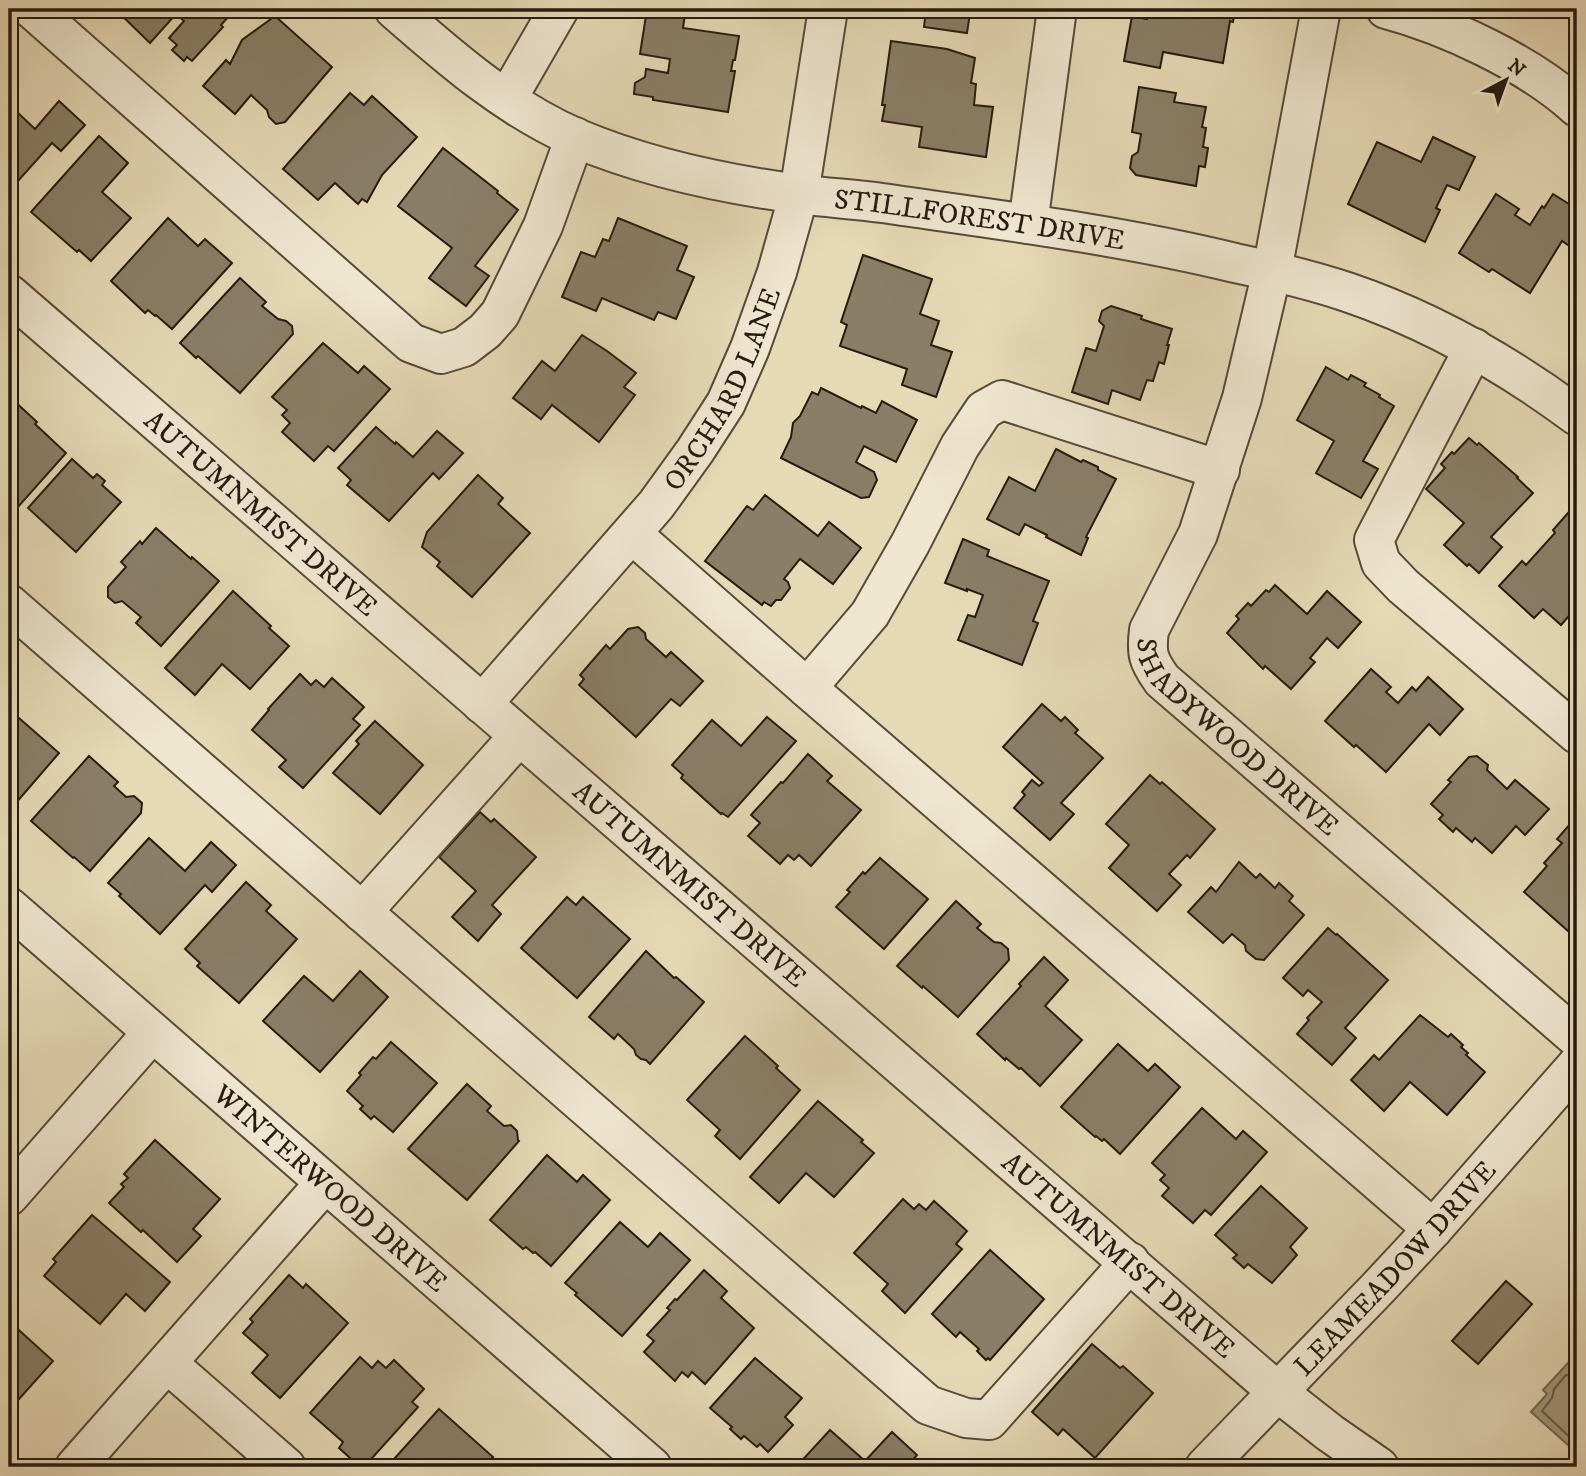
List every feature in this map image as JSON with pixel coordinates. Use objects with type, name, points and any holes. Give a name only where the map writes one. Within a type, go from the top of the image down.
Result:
[{"type":"street","points":[[32,9],[411,343],[441,354],[464,347],[485,331],[500,314],[543,226],[575,137]]},
{"type":"street","name":"STILLFOREST DRIVE","points":[[394,9],[479,81],[507,99],[575,137],[638,162],[706,179],[799,194],[1028,223],[1169,247],[1272,271],[1358,296],[1412,318],[1474,348],[1522,377],[1577,416]]},
{"type":"street","points":[[507,99],[559,9]]},
{"type":"street","name":"ORCHARD LANE","points":[[482,704],[656,505],[726,403],[750,348],[777,272],[799,194],[828,9]]},
{"type":"street","points":[[1028,223],[1057,9]]},
{"type":"street","name":"SHADYWOOD DRIVE","points":[[1321,9],[1272,271],[1242,398],[1198,534],[1149,630],[1147,648],[1151,665],[1162,680],[1577,1038]]},
{"type":"street","points":[[1386,9],[1414,17],[1478,44],[1521,66],[1577,107]]},
{"type":"street","name":"AUTUMNMIST DRIVE","points":[[9,294],[1279,1393],[1379,1467]]},
{"type":"street","points":[[1474,348],[1374,540],[1381,562],[1403,586],[1577,734]]},
{"type":"street","points":[[807,688],[870,614],[910,544],[960,446],[984,410],[1002,400],[1220,470]]},
{"type":"street","points":[[632,534],[1433,1229]]},
{"type":"street","points":[[9,604],[928,1405],[966,1418],[989,1420],[1130,1262]]},
{"type":"street","points":[[362,912],[519,736]]},
{"type":"street","name":"WINTERWOOD DRIVE","points":[[9,907],[652,1467]]},
{"type":"street","points":[[9,1196],[152,1032]]},
{"type":"street","name":"LEAMEADOW DRIVE","points":[[1205,1467],[1279,1393],[1433,1229],[1577,1065]]},
{"type":"street","points":[[75,1467],[326,1183]]},
{"type":"street","points":[[167,1363],[286,1467]]},
{"type":"water","points":[[1568,1363],[1577,1371],[1577,1453],[1531,1412],[1547,1394],[1543,1390]]},
{"type":"building","points":[[115,9],[235,9],[221,25],[223,27],[192,61],[187,57],[184,61],[172,50],[177,45],[169,38],[184,21],[176,14],[150,43]]},
{"type":"building","points":[[647,9],[685,14],[683,28],[739,36],[731,71],[735,71],[728,112],[653,100],[653,97],[634,94],[635,83],[645,77],[646,69],[668,73],[670,59],[640,54]]},
{"type":"building","points":[[921,9],[969,9],[967,33],[924,27],[926,10]]},
{"type":"building","points":[[1173,9],[1235,9],[1233,22],[1230,21],[1223,63],[1163,52],[1160,68],[1124,61],[1132,16],[1147,19],[1148,13],[1171,17]]},
{"type":"building","points":[[275,16],[332,67],[285,122],[276,124],[269,117],[267,110],[251,95],[235,114],[203,86],[226,60],[230,64],[242,40]]},
{"type":"building","points":[[891,41],[947,49],[975,58],[971,83],[976,84],[974,105],[993,107],[986,157],[919,147],[922,127],[882,121]]},
{"type":"building","points":[[1139,87],[1176,93],[1174,102],[1206,107],[1202,127],[1206,128],[1203,147],[1208,148],[1205,167],[1199,166],[1196,186],[1136,175],[1130,168],[1132,156],[1138,152],[1141,134],[1132,132]]},
{"type":"building","points":[[350,93],[364,105],[372,96],[417,137],[382,175],[367,202],[362,199],[358,204],[335,183],[318,200],[283,169]]},
{"type":"building","points":[[59,101],[85,125],[61,151],[52,143],[9,191],[9,109],[12,112],[14,109],[35,129]]},
{"type":"building","points":[[99,136],[128,163],[102,192],[131,218],[91,261],[31,212]]},
{"type":"building","points":[[1433,137],[1475,157],[1459,190],[1447,185],[1436,208],[1440,210],[1425,242],[1348,204],[1377,142],[1421,162]]},
{"type":"building","points":[[443,148],[518,210],[475,266],[489,276],[466,306],[429,278],[452,248],[398,206]]},
{"type":"building","points":[[1496,194],[1519,209],[1515,215],[1530,225],[1553,194],[1577,209],[1577,244],[1574,249],[1562,241],[1530,293],[1492,269],[1489,272],[1459,253]]},
{"type":"building","points":[[168,218],[198,246],[205,239],[232,263],[172,329],[148,310],[145,313],[111,281]]},
{"type":"building","points":[[618,218],[687,246],[677,270],[694,277],[676,319],[658,312],[654,320],[602,298],[596,311],[562,297],[581,252],[595,257],[603,239],[609,241]]},
{"type":"building","points":[[863,255],[932,279],[920,314],[939,321],[931,345],[952,352],[936,397],[902,385],[907,369],[840,346],[847,325],[841,322]]},
{"type":"building","points":[[240,278],[266,302],[262,306],[292,326],[293,334],[240,393],[180,343]]},
{"type":"building","points":[[1111,306],[1172,329],[1164,364],[1159,362],[1153,381],[1147,380],[1140,400],[1112,390],[1108,404],[1072,392],[1086,348],[1096,351],[1104,326],[1099,321],[1102,311]]},
{"type":"building","points":[[582,335],[636,373],[624,387],[635,395],[599,442],[552,405],[541,419],[513,398],[542,361],[555,371]]},
{"type":"building","points":[[323,343],[358,373],[364,366],[390,389],[334,451],[328,446],[314,461],[282,432],[290,423],[282,415],[287,410],[272,397]]},
{"type":"building","points":[[1326,367],[1348,380],[1351,375],[1366,383],[1364,386],[1394,406],[1363,461],[1378,469],[1361,498],[1316,473],[1334,441],[1297,420]]},
{"type":"building","points":[[821,388],[876,413],[882,401],[917,420],[896,462],[864,446],[856,462],[874,472],[877,480],[869,497],[861,498],[781,458],[791,437],[793,423],[800,416],[812,392],[818,395]]},
{"type":"building","points":[[11,398],[66,453],[9,517],[9,400]]},
{"type":"building","points":[[376,427],[413,457],[437,431],[463,453],[439,479],[433,473],[389,521],[347,485],[351,480],[338,468]]},
{"type":"building","points":[[1469,438],[1477,445],[1479,443],[1533,493],[1491,537],[1502,547],[1479,573],[1444,545],[1464,523],[1426,489],[1445,468],[1441,464]]},
{"type":"building","points":[[1056,449],[1081,462],[1083,460],[1098,467],[1098,470],[1116,479],[1086,537],[1088,538],[1081,555],[1025,524],[1019,535],[987,519],[1009,477],[1035,491]]},
{"type":"building","points":[[72,459],[93,478],[97,474],[105,481],[102,485],[121,502],[76,552],[28,508]]},
{"type":"building","points":[[478,475],[503,498],[498,504],[530,533],[472,597],[437,566],[440,562],[422,547],[427,532]]},
{"type":"building","points":[[765,495],[818,536],[829,522],[861,548],[833,584],[800,559],[784,579],[790,588],[781,600],[776,600],[771,606],[764,602],[762,605],[705,561],[747,506],[753,510]]},
{"type":"building","points":[[1568,513],[1577,521],[1577,611],[1575,609],[1561,625],[1543,609],[1534,618],[1499,586],[1522,561],[1526,565],[1555,533],[1553,530]]},
{"type":"building","points":[[156,528],[219,581],[161,646],[136,623],[141,617],[122,601],[115,603],[108,597],[108,587],[126,567],[121,562]]},
{"type":"building","points":[[963,539],[989,550],[987,556],[1049,581],[1033,621],[1038,623],[1022,665],[958,640],[968,615],[975,617],[983,595],[945,583]]},
{"type":"building","points":[[1275,585],[1307,614],[1327,591],[1361,622],[1338,648],[1327,638],[1310,658],[1315,662],[1291,689],[1265,666],[1263,669],[1227,633],[1239,619],[1236,616],[1248,603],[1251,606],[1266,590],[1269,592]]},
{"type":"building","points":[[233,591],[289,646],[250,689],[222,664],[195,695],[165,668]]},
{"type":"building","points":[[638,627],[645,633],[646,639],[666,657],[671,652],[703,681],[680,706],[671,699],[636,737],[579,685],[584,679],[580,675],[606,645],[610,649],[628,629]]},
{"type":"building","points":[[1371,669],[1391,687],[1386,692],[1398,703],[1412,687],[1416,691],[1428,677],[1463,709],[1440,735],[1429,724],[1386,772],[1325,721]]},
{"type":"building","points":[[300,674],[311,685],[316,680],[324,687],[332,678],[364,707],[353,719],[360,725],[303,788],[279,767],[286,760],[252,730]]},
{"type":"building","points":[[1042,704],[1061,721],[1065,717],[1078,730],[1075,733],[1103,758],[1061,803],[1074,814],[1050,840],[1014,808],[1025,795],[1022,792],[1032,780],[1039,786],[1043,783],[1003,747]]},
{"type":"building","points":[[12,712],[59,753],[15,804],[9,799],[9,715]]},
{"type":"building","points":[[767,717],[796,741],[728,817],[721,814],[681,778],[683,775],[672,765],[712,720],[741,746]]},
{"type":"building","points":[[375,721],[423,765],[380,814],[333,773],[359,744],[356,741]]},
{"type":"building","points":[[808,754],[832,776],[827,781],[861,810],[811,866],[799,855],[794,860],[788,855],[780,864],[748,836],[760,823],[751,815]]},
{"type":"building","points":[[89,756],[118,782],[114,786],[126,797],[134,796],[142,803],[141,813],[90,871],[31,821]]},
{"type":"building","points":[[1477,756],[1507,789],[1515,780],[1549,809],[1525,835],[1516,826],[1492,853],[1475,838],[1472,842],[1456,828],[1453,832],[1439,819],[1443,815],[1431,804],[1469,757]]},
{"type":"building","points":[[1150,775],[1160,784],[1162,782],[1215,829],[1190,858],[1187,855],[1169,874],[1181,885],[1157,911],[1109,868],[1129,845],[1106,824]]},
{"type":"building","points":[[480,812],[491,822],[494,819],[536,857],[492,905],[501,914],[478,941],[452,917],[476,891],[439,857]]},
{"type":"building","points":[[1577,816],[1577,939],[1524,892],[1547,866],[1544,863],[1562,843],[1557,839]]},
{"type":"building","points":[[149,838],[185,871],[211,842],[236,865],[212,892],[205,885],[160,934],[108,883]]},
{"type":"building","points":[[880,858],[928,899],[884,949],[836,907],[863,872],[865,874]]},
{"type":"building","points":[[1239,862],[1256,878],[1260,874],[1275,888],[1279,883],[1293,896],[1289,901],[1304,915],[1264,960],[1256,959],[1246,951],[1245,945],[1232,934],[1223,943],[1188,912],[1211,887],[1216,892]]},
{"type":"building","points":[[246,882],[271,905],[266,911],[297,939],[239,1003],[197,966],[200,963],[185,949]]},
{"type":"building","points":[[567,897],[576,905],[583,897],[630,939],[577,998],[521,948]]},
{"type":"building","points":[[956,901],[981,924],[977,928],[1008,949],[1009,960],[958,1017],[897,966]]},
{"type":"building","points":[[1328,928],[1388,980],[1345,1028],[1356,1038],[1332,1065],[1297,1034],[1322,1002],[1308,990],[1303,996],[1283,978]]},
{"type":"building","points":[[646,951],[704,1002],[650,1064],[636,1055],[634,1049],[618,1034],[614,1039],[589,1017]]},
{"type":"building","points":[[1044,957],[1068,980],[1045,1006],[1082,1040],[1040,1086],[1021,1068],[1006,1058],[1005,1060],[977,1034]]},
{"type":"building","points":[[360,971],[388,997],[320,1072],[263,1021],[304,976],[333,1001]]},
{"type":"building","points":[[1420,1015],[1448,1037],[1451,1034],[1463,1045],[1461,1047],[1468,1053],[1466,1055],[1485,1072],[1447,1115],[1410,1082],[1384,1111],[1351,1080],[1374,1055],[1379,1060]]},
{"type":"building","points":[[745,1036],[800,1090],[740,1159],[715,1136],[720,1130],[687,1100]]},
{"type":"building","points":[[391,1042],[437,1083],[393,1132],[374,1116],[371,1119],[360,1109],[363,1106],[347,1091],[373,1057],[376,1059]]},
{"type":"building","points":[[1118,1044],[1148,1071],[1155,1064],[1180,1087],[1120,1154],[1104,1139],[1102,1141],[1095,1137],[1061,1107]]},
{"type":"building","points":[[467,1084],[491,1106],[487,1111],[504,1126],[511,1125],[517,1131],[519,1141],[467,1200],[408,1149]]},
{"type":"building","points":[[818,1101],[874,1153],[834,1197],[806,1173],[779,1203],[750,1177]]},
{"type":"building","points":[[1202,1108],[1236,1139],[1243,1131],[1267,1152],[1211,1215],[1205,1210],[1193,1223],[1162,1196],[1169,1188],[1160,1180],[1165,1175],[1152,1163]]},
{"type":"building","points":[[155,1140],[220,1199],[193,1229],[201,1236],[177,1262],[109,1203],[124,1187],[121,1184],[128,1178],[124,1174]]},
{"type":"building","points":[[547,1155],[577,1182],[583,1175],[610,1200],[551,1266],[535,1252],[526,1247],[523,1249],[490,1220]]},
{"type":"building","points":[[1261,1186],[1307,1228],[1290,1247],[1297,1255],[1272,1283],[1248,1264],[1244,1268],[1233,1258],[1237,1255],[1215,1235]]},
{"type":"building","points":[[903,1199],[914,1209],[919,1204],[926,1210],[934,1201],[967,1231],[956,1244],[962,1249],[905,1313],[882,1291],[888,1284],[854,1253]]},
{"type":"building","points":[[92,1215],[170,1282],[145,1311],[126,1294],[100,1324],[44,1276],[56,1262],[53,1259]]},
{"type":"building","points":[[620,1222],[648,1247],[660,1233],[690,1260],[622,1336],[565,1283]]},
{"type":"building","points":[[990,1250],[1044,1299],[990,1360],[986,1360],[977,1351],[979,1349],[960,1332],[956,1337],[932,1314]]},
{"type":"building","points":[[704,1270],[727,1291],[721,1298],[754,1328],[705,1384],[692,1372],[688,1377],[682,1372],[675,1381],[644,1352],[654,1341],[647,1335],[670,1310],[667,1308]]},
{"type":"building","points":[[289,1275],[303,1288],[306,1284],[348,1323],[280,1398],[252,1373],[268,1355],[243,1333],[253,1322],[250,1319]]},
{"type":"building","points":[[1506,1281],[1532,1304],[1478,1364],[1452,1341]]},
{"type":"building","points":[[9,1321],[53,1361],[12,1407],[9,1403]]},
{"type":"building","points":[[1092,1344],[1120,1368],[1123,1366],[1153,1393],[1095,1458],[1063,1429],[1058,1435],[1032,1412]]},
{"type":"building","points":[[360,1357],[372,1368],[378,1361],[386,1368],[394,1360],[424,1389],[412,1402],[418,1407],[364,1467],[360,1467],[339,1448],[343,1442],[310,1413]]},
{"type":"building","points":[[755,1358],[802,1398],[785,1417],[793,1425],[768,1452],[760,1444],[757,1447],[744,1436],[741,1439],[730,1429],[732,1427],[710,1408]]},
{"type":"building","points":[[439,1409],[493,1457],[484,1467],[405,1467],[395,1458]]},
{"type":"building","points":[[830,1430],[865,1461],[892,1432],[917,1455],[907,1467],[796,1467]]}]
